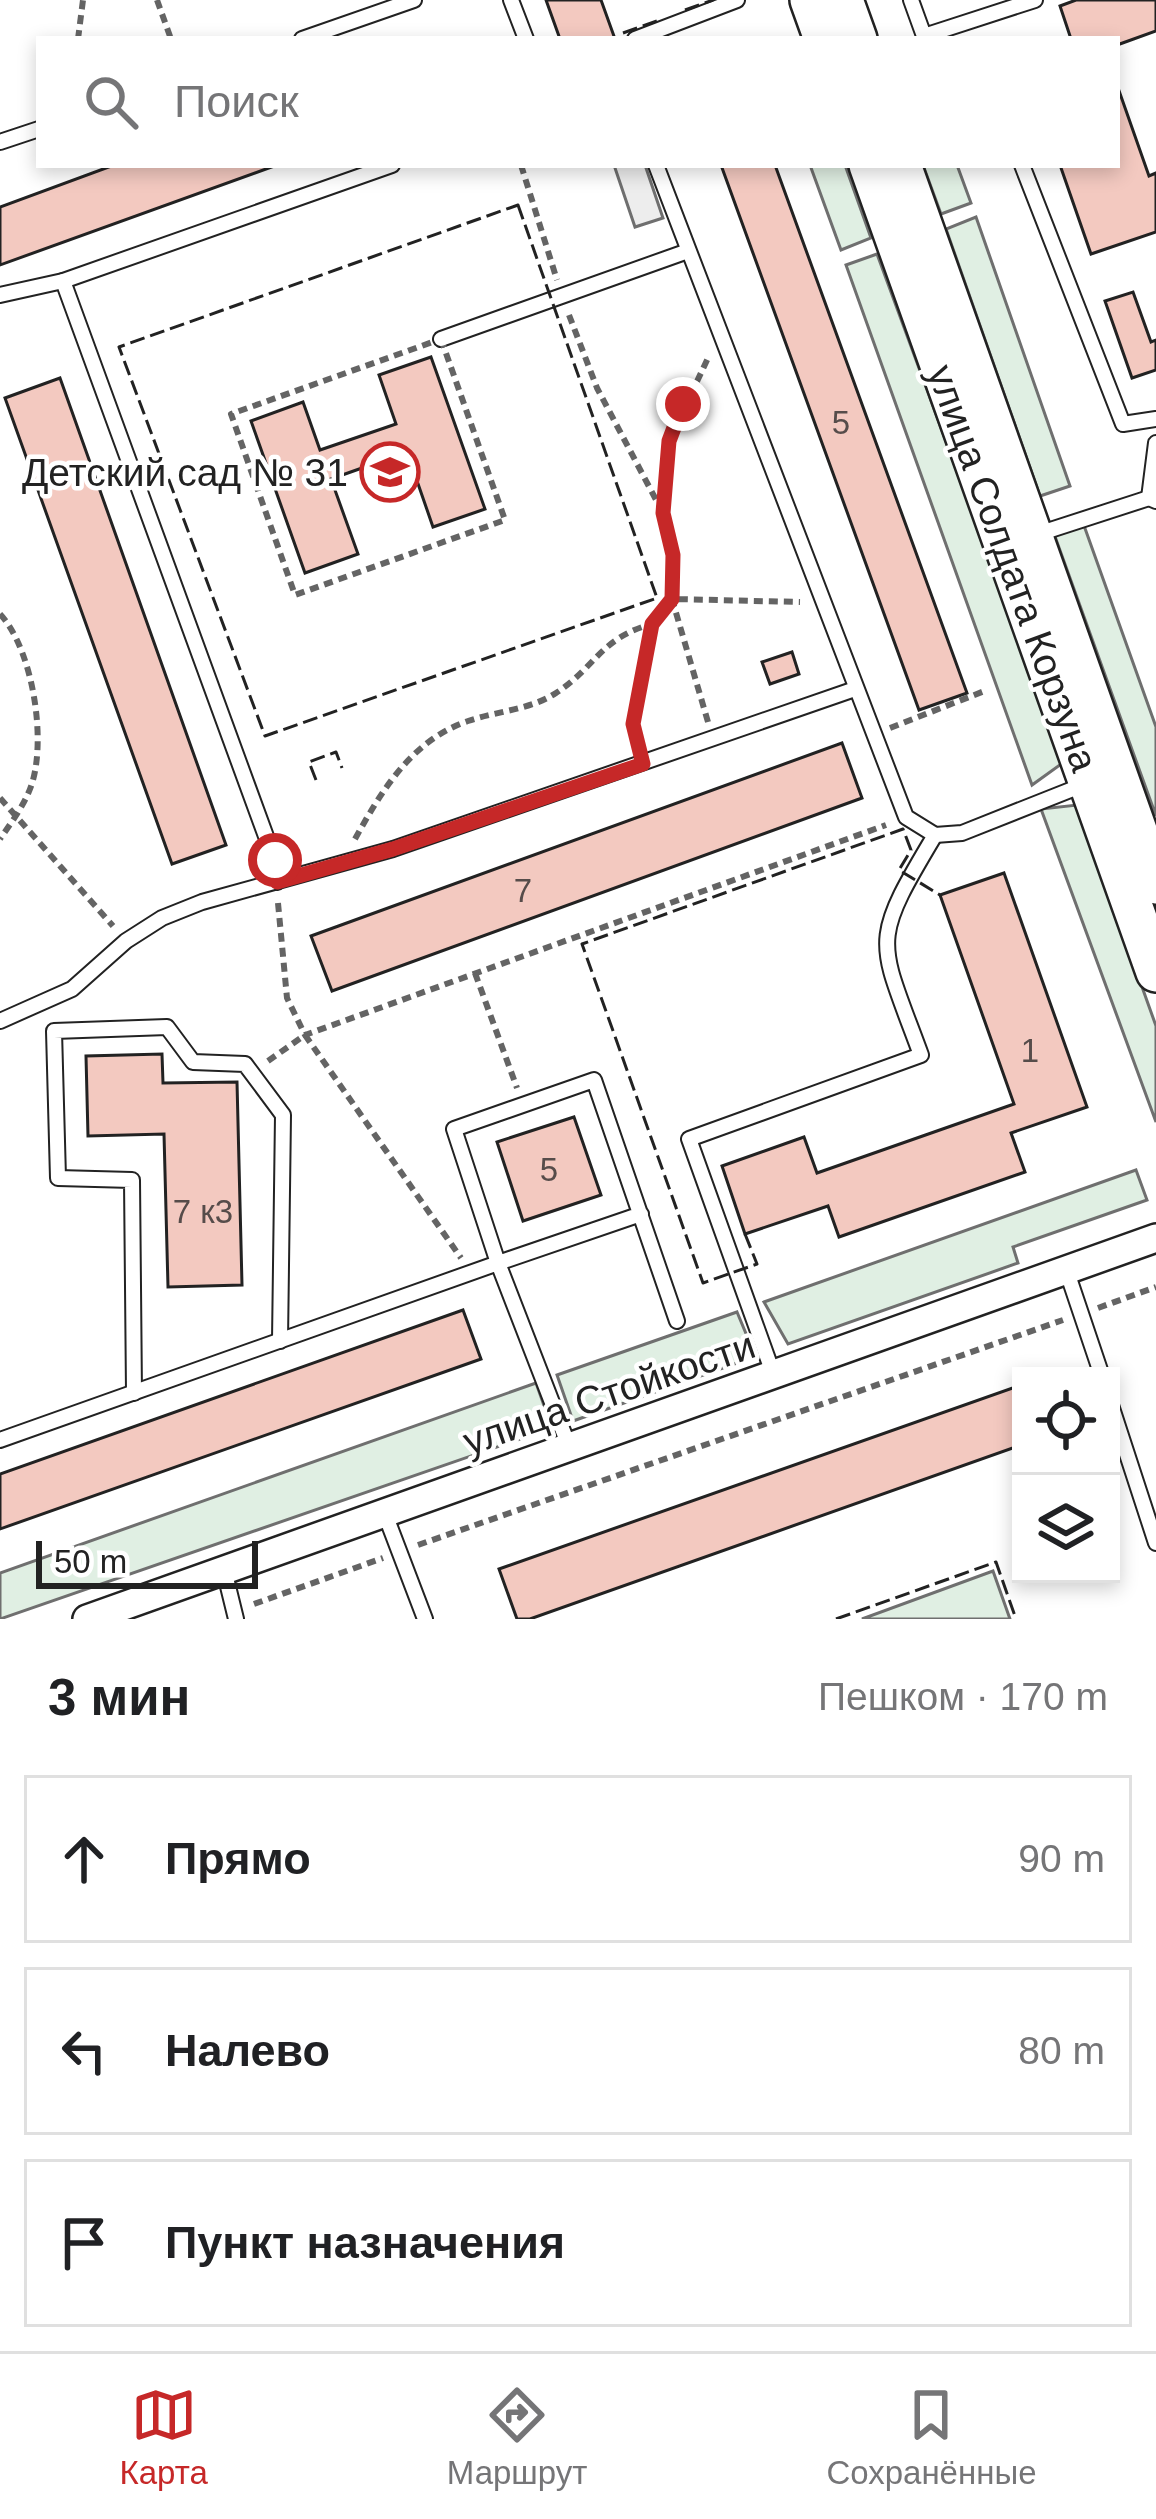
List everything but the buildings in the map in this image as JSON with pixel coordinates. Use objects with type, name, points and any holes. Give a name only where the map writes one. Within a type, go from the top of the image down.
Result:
[{"type":"street","points":[[810,0],[823,36]]},
{"type":"street","points":[[843,0],[856,36]]},
{"type":"street","name":"улица Солдата Корзуна","points":[[870,168],[1019,541]]},
{"type":"street","name":"улица Солдата Корзуна","points":[[903,168],[1019,541],[1103,778],[1156,972]]},
{"type":"street","name":"улица Солдата Корзуна","points":[[1103,778],[1156,884]]},
{"type":"street","name":"улица Стойкости","points":[[86,1619],[1156,1238]]},
{"type":"lane","points":[[311,36],[414,0]]},
{"type":"lane","points":[[511,0],[525,36]]},
{"type":"lane","points":[[643,36],[736,0]]},
{"type":"lane","points":[[911,0],[925,36],[1035,0]]},
{"type":"lane","points":[[970,22],[976,36]]},
{"type":"lane","points":[[0,142],[36,130]]},
{"type":"lane","points":[[0,295],[64,281],[384,168]]},
{"type":"lane","points":[[657,168],[906,817],[935,836],[962,833],[1103,778]]},
{"type":"lane","points":[[1023,168],[1123,424],[1156,419]]},
{"type":"lane","points":[[441,339],[688,251]]},
{"type":"lane","points":[[64,281],[275,860],[277,882]]},
{"type":"lane","points":[[1019,541],[1152,499],[1156,443]]},
{"type":"lane","points":[[0,1021],[72,989],[127,941],[162,918],[202,902],[393,849],[855,688]]},
{"type":"lane","points":[[775,1376],[689,1139],[921,1054],[882,951],[890,914],[935,836]]},
{"type":"lane","points":[[134,1393],[132,1180],[58,1178],[54,1031],[167,1027],[193,1062],[244,1064],[284,1115],[280,1341]]},
{"type":"lane","points":[[570,1449],[498,1264],[454,1129],[594,1080],[677,1321]]},
{"type":"lane","points":[[0,1440],[640,1214]]},
{"type":"lane","points":[[1066,1269],[1099,1367]]},
{"type":"lane","points":[[1120,1433],[1156,1543]]},
{"type":"lane","points":[[386,1514],[425,1619]]},
{"type":"lane","points":[[224,1570],[236,1615]]},
{"type":"path","points":[[78,36],[83,0]]},
{"type":"path","points":[[157,0],[170,36]]},
{"type":"path","points":[[522,168],[597,388],[663,513],[673,555],[672,599],[713,740]]},
{"type":"path","points":[[663,513],[669,441],[721,338]]},
{"type":"path","points":[[441,339],[506,520],[296,595],[231,414],[441,339]]},
{"type":"path","points":[[672,599],[822,601]]},
{"type":"path","points":[[643,764],[633,724],[652,624],[672,599]]},
{"type":"path","points":[[0,614],[25,652],[33,700],[32,786],[0,839]]},
{"type":"path","points":[[353,842],[387,781],[424,745],[465,722],[556,693],[602,646],[625,631],[652,624]]},
{"type":"path","points":[[873,734],[988,690]]},
{"type":"path","points":[[0,798],[127,941]]},
{"type":"path","points":[[250,1073],[305,1035],[906,817]]},
{"type":"path","points":[[277,882],[287,998],[305,1035],[471,1273]]},
{"type":"path","points":[[476,974],[524,1106]]},
{"type":"path","points":[[236,1615],[400,1552],[1156,1287]]},
{"type":"green space","points":[[811,168],[846,168],[871,238],[841,250]]},
{"type":"green space","points":[[924,168],[958,168],[971,203],[941,214]]},
{"type":"green space","points":[[976,217],[1070,486],[1040,496],[946,229]]},
{"type":"green space","points":[[877,254],[1064,762],[1032,785],[846,265]]},
{"type":"green space","points":[[1082,520],[1156,727],[1156,816],[1053,531]]},
{"type":"green space","points":[[1077,805],[1156,1026],[1156,1122],[1041,809]]},
{"type":"green space","points":[[1136,1170],[1147,1200],[1013,1247],[1018,1263],[788,1344],[764,1302]]},
{"type":"green space","points":[[737,1312],[747,1336],[746,1360],[573,1421],[557,1375]]},
{"type":"green space","points":[[536,1383],[552,1428],[0,1619],[0,1573]]},
{"type":"green space","points":[[993,1571],[1010,1619],[862,1619]]},
{"type":"shaded area","points":[[615,168],[646,168],[663,218],[635,227]]},
{"type":"fence","points":[[685,10],[713,0]]},
{"type":"fence","points":[[623,33],[662,19]]},
{"type":"fence","points":[[518,205],[657,598],[265,736],[119,347],[518,205]]},
{"type":"fence","points":[[316,780],[309,762],[336,752],[342,768]]},
{"type":"fence","points":[[745,1234],[757,1264],[703,1283],[582,944],[903,829],[911,850],[899,870],[940,895]]},
{"type":"fence","points":[[836,1619],[996,1562],[1016,1619]]},
{"type":"place","name":"Детский сад № 31","points":[[390,472]]},
{"type":"route","points":[[275,860],[277,882],[393,849],[643,764],[633,724],[652,624],[672,599],[673,555],[663,513],[669,441],[683,404]]}]
